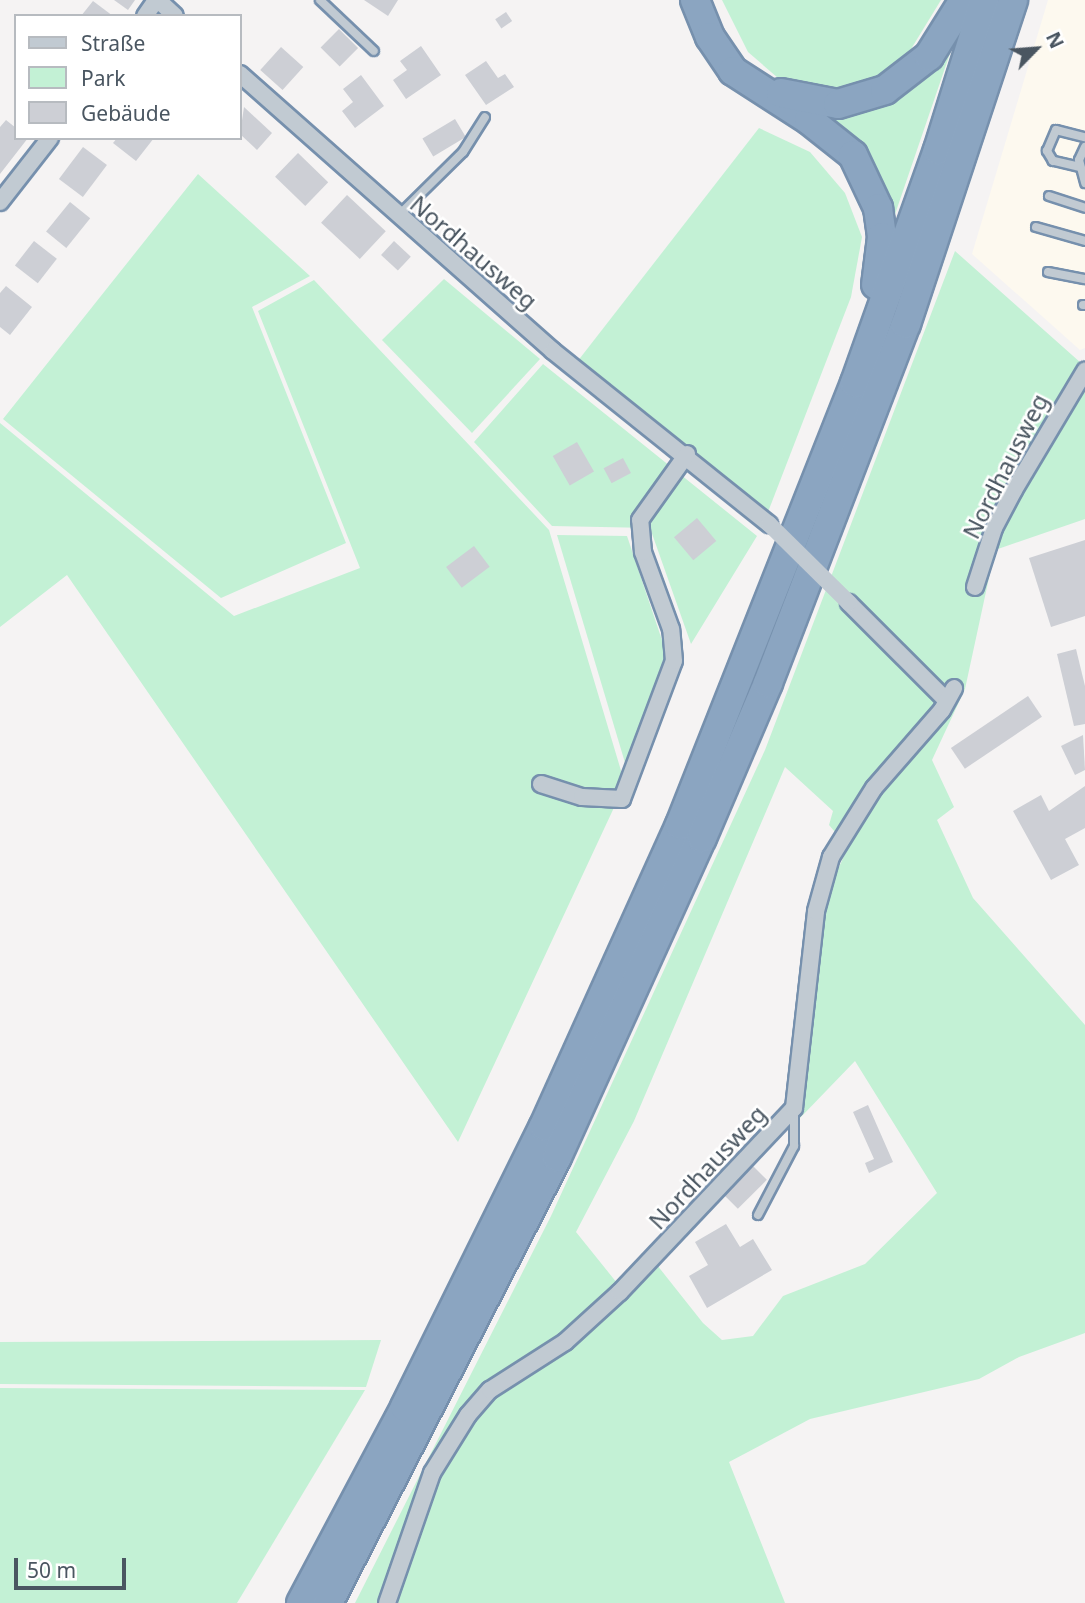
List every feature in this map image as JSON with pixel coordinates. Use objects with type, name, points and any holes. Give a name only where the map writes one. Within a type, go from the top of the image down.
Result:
[{"type":"highway","points":[[695,0],[720,55],[749,83],[833,138],[853,155],[869,181],[882,237],[880,269],[855,383]]},
{"type":"highway","points":[[749,83],[824,104],[871,96],[913,72],[964,0]]},
{"type":"highway","points":[[301,1603],[405,1407],[555,1101],[680,825],[855,383],[937,150],[985,0]]},
{"type":"highway","points":[[328,1603],[557,1157],[702,838],[773,670],[906,324],[1013,0]]},
{"type":"street","points":[[157,0],[173,14]]},
{"type":"street","name":"Nordhausweg","points":[[242,76],[553,351],[687,454],[769,524],[849,603],[949,693],[942,710],[874,788],[831,857],[816,911],[794,1108],[620,1292],[565,1342],[489,1390],[468,1415],[432,1473],[387,1603]]},
{"type":"street","points":[[0,202],[48,140]]},
{"type":"street","name":"Nordhausweg","points":[[975,587],[995,528],[1014,490],[1085,371]]},
{"type":"street","points":[[541,784],[582,797],[622,799],[674,661],[671,629],[643,552],[640,520],[687,454]]},
{"type":"lane","points":[[320,0],[374,51]]},
{"type":"lane","points":[[398,216],[463,152],[485,117]]},
{"type":"lane","points":[[1080,167],[1053,161],[1047,151],[1056,130],[1085,137]]},
{"type":"lane","points":[[1085,147],[1080,167],[1085,183]]},
{"type":"lane","points":[[1049,196],[1085,208]]},
{"type":"lane","points":[[1036,227],[1085,241]]},
{"type":"lane","points":[[1048,272],[1085,279]]},
{"type":"lane","points":[[758,1215],[794,1146],[794,1108]]},
{"type":"shaded area","points":[[1048,0],[1085,0],[1085,348],[1080,350],[972,254]]},
{"type":"green space","points":[[722,0],[941,0],[908,54],[886,73],[858,86],[817,90],[778,78],[748,52]]},
{"type":"green space","points":[[959,27],[891,226],[804,108],[847,110]]},
{"type":"green space","points":[[759,128],[810,152],[845,193],[862,237],[851,297],[768,512],[577,362]]},
{"type":"green space","points":[[198,174],[310,276],[252,307],[346,543],[221,598],[3,419]]},
{"type":"green space","points":[[955,251],[1081,363],[1085,376],[1085,519],[995,550],[965,689],[932,760],[954,807],[937,820],[973,898],[1085,1025],[1085,1333],[1019,1357],[979,1379],[810,1419],[729,1462],[785,1603],[355,1603],[551,1216],[765,750]],"holes":[[[785,767],[833,811],[829,825],[848,847],[826,896],[800,1118],[855,1061],[937,1193],[865,1264],[783,1296],[753,1336],[722,1340],[703,1323],[657,1265],[611,1312],[617,1283],[576,1232],[634,1121]]]},
{"type":"green space","points":[[444,279],[540,359],[472,433],[382,340]]},
{"type":"green space","points":[[314,280],[549,530],[625,784],[458,1142],[67,575],[0,627],[0,423],[234,616],[360,568],[258,311]]},
{"type":"green space","points":[[543,364],[757,536],[691,644],[650,528],[552,526],[474,442]]},
{"type":"green space","points":[[557,535],[627,536],[666,652],[626,766]]},
{"type":"green space","points":[[381,1340],[366,1387],[0,1384],[0,1342]]},
{"type":"green space","points":[[0,1388],[365,1390],[237,1603],[0,1603]]},
{"type":"building","points":[[114,0],[135,0],[128,10]]},
{"type":"building","points":[[364,0],[398,0],[388,16]]},
{"type":"building","points":[[93,1],[110,14],[83,14]]},
{"type":"building","points":[[506,12],[512,21],[501,28],[495,19]]},
{"type":"building","points":[[339,29],[358,48],[340,66],[321,47]]},
{"type":"building","points":[[421,46],[441,75],[406,99],[393,80],[407,70],[400,61]]},
{"type":"building","points":[[281,47],[303,67],[283,90],[260,70]]},
{"type":"building","points":[[486,61],[498,78],[505,74],[514,87],[486,105],[465,75]]},
{"type":"building","points":[[361,75],[384,106],[355,128],[342,111],[353,102],[343,89]]},
{"type":"building","points":[[244,107],[272,133],[257,150],[242,136]]},
{"type":"building","points":[[455,119],[466,137],[433,157],[422,139]]},
{"type":"building","points":[[6,120],[14,126],[14,140],[26,140],[0,174],[0,127]]},
{"type":"building","points":[[115,140],[152,140],[136,161],[113,143]]},
{"type":"building","points":[[83,147],[107,165],[83,197],[59,179]]},
{"type":"building","points":[[298,153],[328,182],[305,206],[275,177]]},
{"type":"building","points":[[347,195],[386,231],[360,259],[321,223]]},
{"type":"building","points":[[70,202],[90,218],[66,248],[46,232]]},
{"type":"building","points":[[34,241],[57,259],[38,283],[15,265]]},
{"type":"building","points":[[394,241],[411,257],[398,271],[381,255]]},
{"type":"building","points":[[6,286],[32,307],[10,335],[0,327],[0,293]]},
{"type":"building","points":[[577,442],[594,471],[570,485],[553,456]]},
{"type":"building","points":[[623,458],[631,473],[612,483],[604,468]]},
{"type":"building","points":[[697,518],[716,541],[693,560],[674,537]]},
{"type":"building","points":[[1085,540],[1085,616],[1051,627],[1029,558]]},
{"type":"building","points":[[474,546],[490,567],[462,588],[446,567]]},
{"type":"building","points":[[1076,649],[1085,686],[1085,724],[1074,726],[1057,654]]},
{"type":"building","points":[[1028,696],[1042,717],[965,769],[951,748]]},
{"type":"building","points":[[1083,735],[1085,770],[1075,775],[1061,746]]},
{"type":"building","points":[[1085,786],[1085,828],[1065,839],[1079,865],[1051,880],[1013,811],[1041,795],[1049,811]]},
{"type":"building","points":[[868,1105],[893,1162],[869,1173],[865,1163],[874,1159],[853,1112]]},
{"type":"building","points":[[752,1165],[767,1180],[738,1209],[723,1194]]},
{"type":"building","points":[[726,1224],[740,1247],[753,1239],[772,1270],[707,1308],[689,1276],[708,1265],[695,1242]]}]
